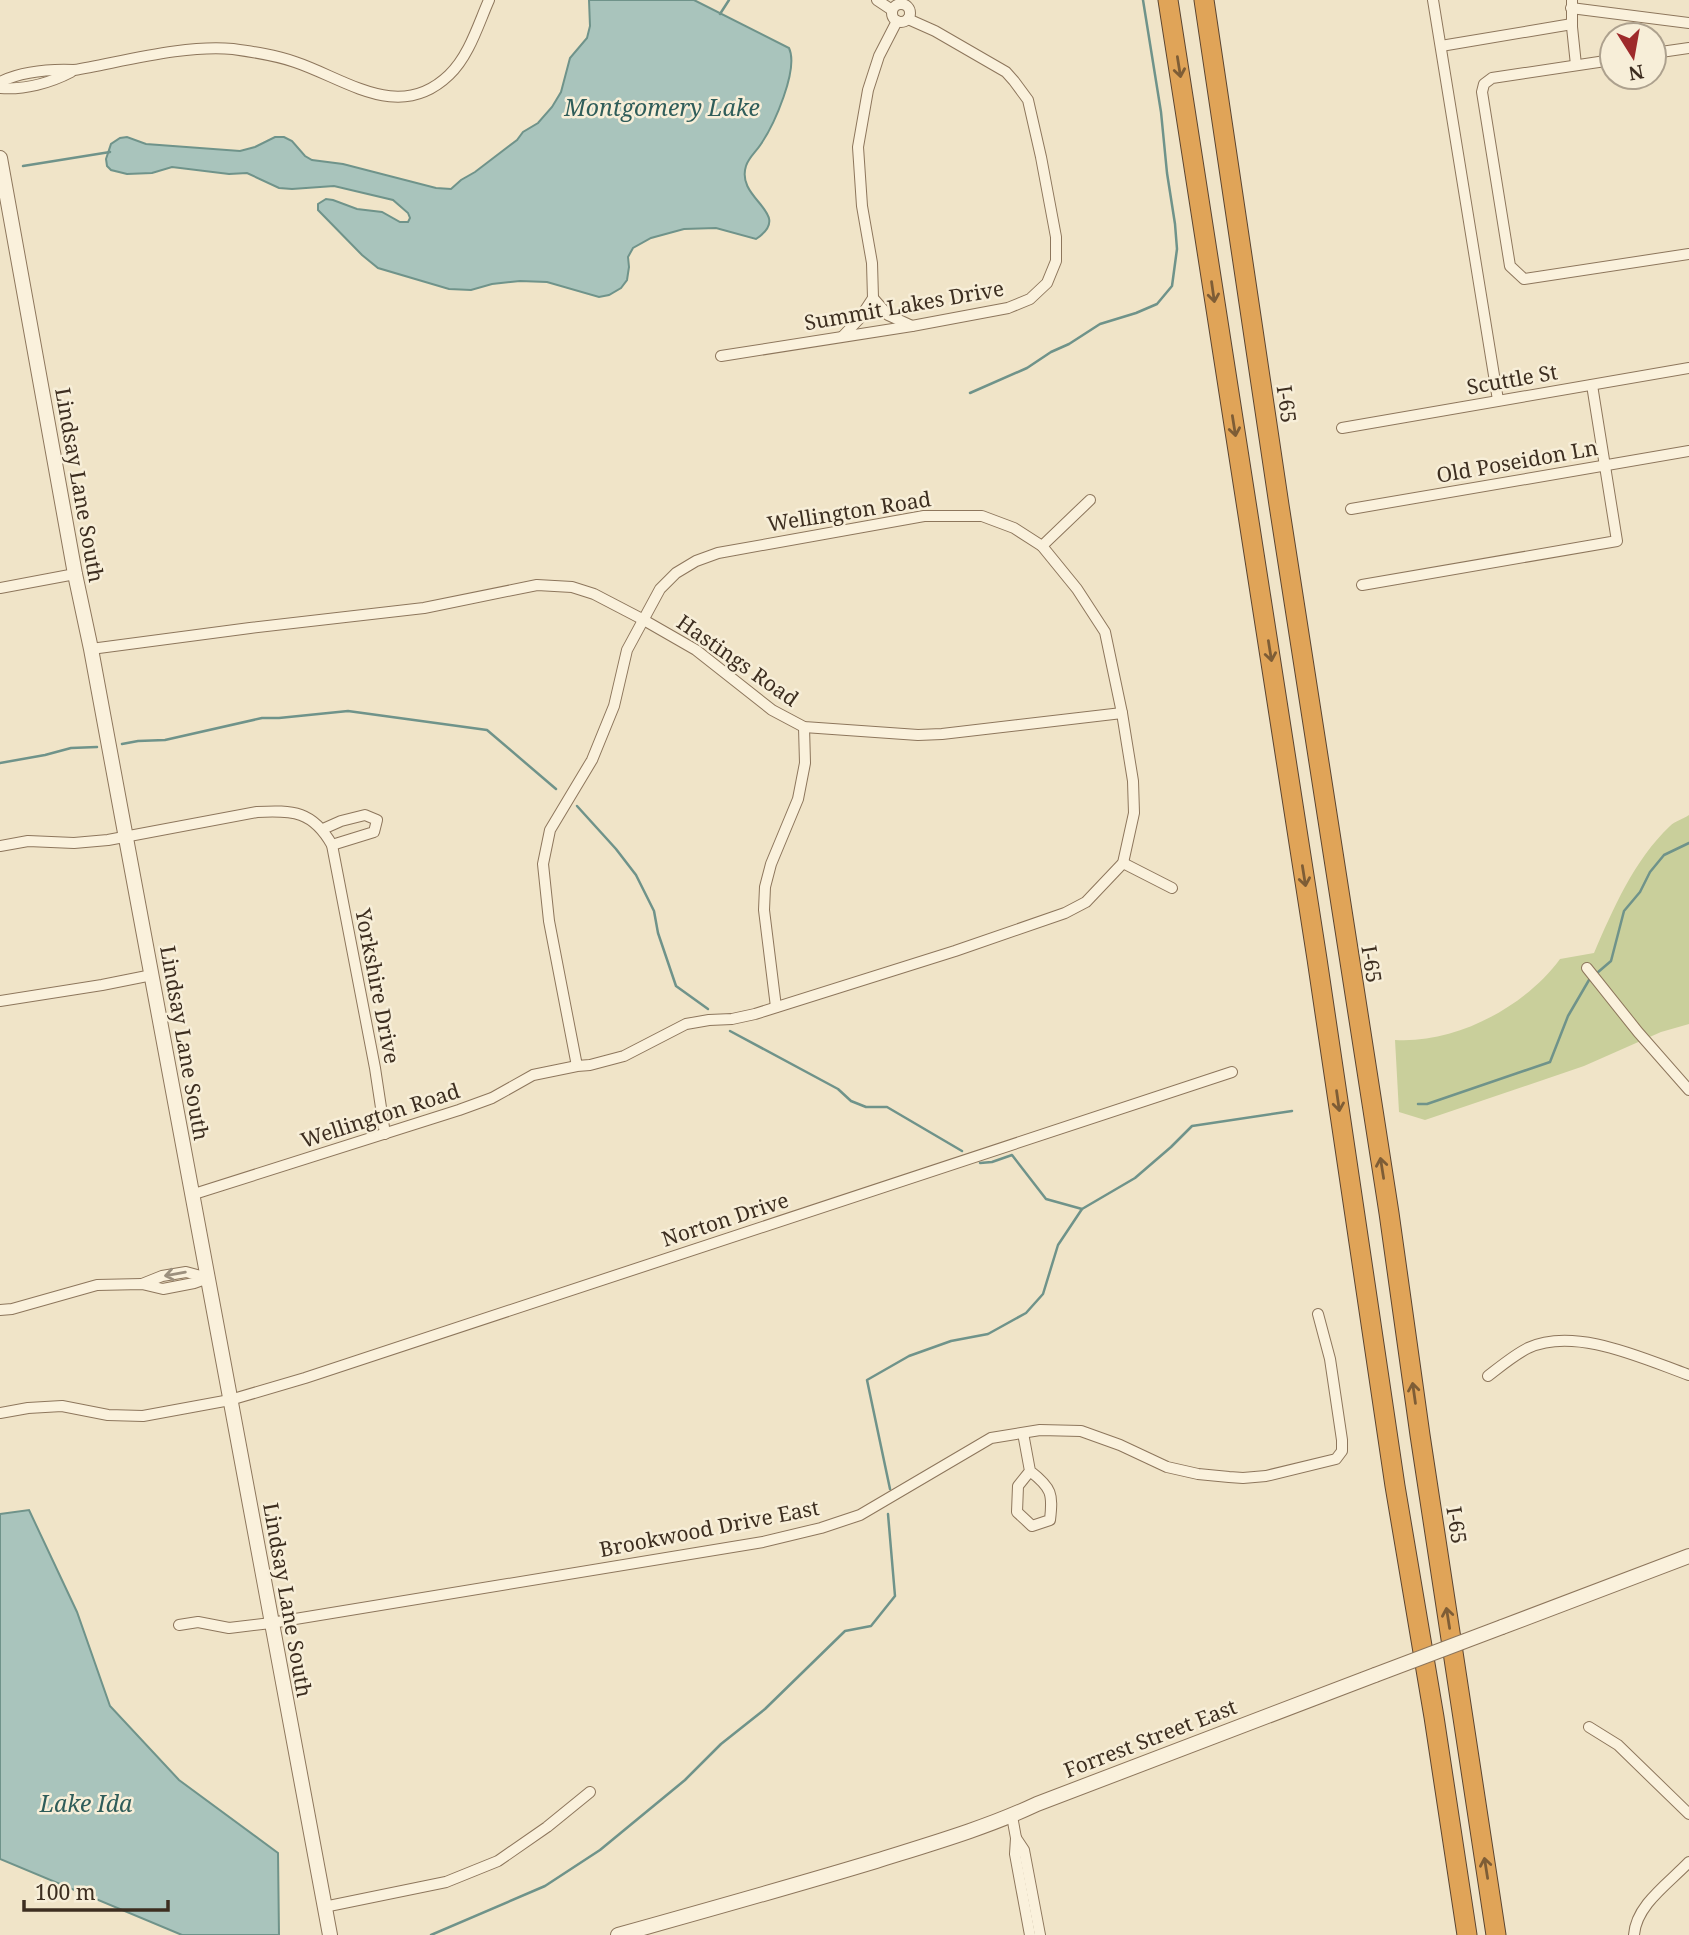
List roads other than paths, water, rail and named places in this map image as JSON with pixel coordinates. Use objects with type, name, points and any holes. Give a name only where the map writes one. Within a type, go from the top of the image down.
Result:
[{"type":"highway","points":[[1168,0],[1466,1935]]},
{"type":"highway","name":"I-65","points":[[1205,5],[1496,1935]]},
{"type":"street","points":[[0,82],[23,73],[74,70],[193,50],[228,49],[263,53],[297,63],[362,90],[384,96],[411,96],[430,89],[448,75],[461,59],[488,0]]},
{"type":"street","points":[[877,0],[892,10],[892,15],[903,20]]},
{"type":"street","points":[[1433,0],[1498,400]]},
{"type":"street","points":[[843,337],[873,298],[872,263],[862,206],[858,147],[868,90],[884,45],[910,10],[909,3],[898,4],[892,10]]},
{"type":"street","points":[[1576,65],[1572,4],[1689,23]]},
{"type":"street","name":"Summit Lakes Drive","points":[[721,356],[1008,308],[1030,299],[1046,283],[1056,261],[1056,237],[1028,100],[1006,72],[986,59],[903,20]]},
{"type":"street","points":[[1441,46],[1572,24]]},
{"type":"street","points":[[1668,51],[1689,48]]},
{"type":"street","points":[[1598,62],[1492,78],[1484,84],[1482,92],[1510,266],[1524,279],[1689,254]]},
{"type":"street","points":[[0,88],[35,85],[74,70]]},
{"type":"street","name":"Lindsay Lane South","points":[[0,158],[75,574],[330,1935]]},
{"type":"street","points":[[873,298],[888,315],[912,326]]},
{"type":"street","name":"Scuttle St","points":[[1342,428],[1689,368]]},
{"type":"street","points":[[1362,585],[1617,541],[1591,385]]},
{"type":"street","name":"Old Poseidon Ln","points":[[1351,509],[1689,451]]},
{"type":"street","points":[[1042,546],[1090,500]]},
{"type":"street","name":"Wellington Road","points":[[191,1195],[459,1110],[492,1098],[533,1075],[590,1065],[624,1056],[686,1024],[732,1019],[776,1007],[955,951],[1065,913],[1086,902],[1123,863],[1134,813],[1133,781],[1105,632],[1077,589],[1042,546],[1014,528],[982,516],[924,516],[718,553],[696,561],[676,573],[660,589],[627,650],[614,706],[592,760],[550,830],[543,864],[549,921],[577,1066]]},
{"type":"street","points":[[0,588],[75,574]]},
{"type":"street","name":"Hastings Road","points":[[91,649],[424,608],[537,586],[572,587],[594,594],[696,650],[772,710],[804,727],[942,734],[1122,713]]},
{"type":"street","points":[[776,1007],[764,910],[765,887],[771,864],[797,799],[804,763],[804,727]]},
{"type":"street","points":[[0,846],[28,842],[74,843],[257,812],[280,811],[302,815],[323,829],[365,814],[377,820],[374,832],[332,845]]},
{"type":"street","name":"Yorkshire Drive","points":[[323,829],[332,845],[375,1068],[384,1134]]},
{"type":"street","points":[[1123,863],[1171,888]]},
{"type":"street","points":[[1587,968],[1689,1090]]},
{"type":"street","points":[[0,1002],[152,975]]},
{"type":"street","name":"Norton Drive","points":[[0,1413],[62,1406],[108,1415],[143,1416],[230,1400],[305,1378],[1232,1072]]},
{"type":"street","points":[[0,1310],[97,1285],[142,1284],[163,1289],[208,1278]]},
{"type":"street","name":"Brookwood Drive East","points":[[179,1626],[198,1622],[229,1628],[271,1623],[763,1542],[860,1515],[991,1438],[1040,1430],[1081,1432],[1120,1445],[1167,1466],[1198,1474],[1228,1477],[1266,1476],[1336,1459],[1342,1451],[1342,1440],[1330,1359],[1318,1314]]},
{"type":"street","points":[[1488,1376],[1529,1348],[1552,1341],[1575,1341],[1599,1346],[1689,1375]]},
{"type":"street","points":[[1023,1433],[1030,1471],[1042,1480],[1052,1498],[1051,1520],[1032,1526],[1017,1512],[1018,1486],[1030,1471]]},
{"type":"street","name":"Forrest Street East","points":[[618,1935],[783,1889],[1012,1816],[1037,1804],[1689,1556]]},
{"type":"street","points":[[1589,1727],[1618,1745],[1689,1814]]},
{"type":"street","points":[[324,1907],[446,1882],[498,1861],[590,1793]]},
{"type":"street","points":[[1012,1816],[1016,1838],[1015,1854],[1030,1935]]},
{"type":"street","points":[[1016,1838],[1024,1850],[1040,1935]]},
{"type":"street","points":[[1634,1935],[1635,1923],[1647,1903],[1689,1862]]},
{"type":"water","name":"Montgomery Lake","points":[[589,0],[694,0],[789,48],[791,69],[784,97],[766,135],[746,166],[748,188],[767,213],[769,221],[766,230],[756,239],[716,228],[684,229],[651,238],[633,248],[628,257],[627,280],[621,288],[599,297],[547,282],[520,281],[492,284],[471,290],[449,289],[378,268],[318,210],[318,204],[326,199],[357,209],[382,212],[400,222],[408,222],[408,213],[393,200],[334,186],[279,188],[247,173],[229,174],[172,167],[152,173],[127,174],[111,170],[107,166],[106,159],[111,144],[120,138],[127,137],[146,144],[240,151],[275,137],[284,137],[312,160],[343,164],[436,188],[451,189],[538,123],[552,107],[561,92],[570,58],[587,38],[590,26]]},
{"type":"water","name":"Lake Ida","points":[[29,1510],[77,1612],[110,1706],[179,1780],[278,1853],[279,1935],[182,1935],[0,1859],[0,1514]]},
{"type":"waterway","points":[[720,14],[729,0]]},
{"type":"waterway","points":[[970,393],[1027,368],[1100,324],[1157,304],[1172,286],[1177,249],[1175,224],[1143,0]]},
{"type":"waterway","points":[[23,166],[110,152]]},
{"type":"waterway","points":[[122,744],[165,740],[262,718],[348,711],[487,730],[556,789]]},
{"type":"waterway","points":[[0,763],[71,748],[97,747]]},
{"type":"waterway","points":[[577,806],[636,875],[654,911],[658,933],[676,986],[708,1009]]},
{"type":"waterway","points":[[1597,973],[1611,961],[1624,911],[1640,892],[1650,872],[1664,855],[1689,843]]},
{"type":"waterway","points":[[1418,1104],[1427,1104],[1550,1062],[1568,1016],[1589,980]]},
{"type":"waterway","points":[[730,1031],[838,1089],[851,1101],[866,1107],[887,1107],[962,1151]]},
{"type":"waterway","points":[[890,1489],[867,1380],[909,1356],[951,1341],[988,1334],[1026,1313],[1043,1294],[1058,1245],[1082,1209],[1135,1178],[1192,1126],[1292,1111]]},
{"type":"waterway","points":[[980,1163],[1012,1155],[1046,1199],[1082,1209]]},
{"type":"waterway","points":[[431,1935],[545,1886],[600,1850],[765,1709],[845,1631],[871,1626],[895,1596],[888,1514]]}]
